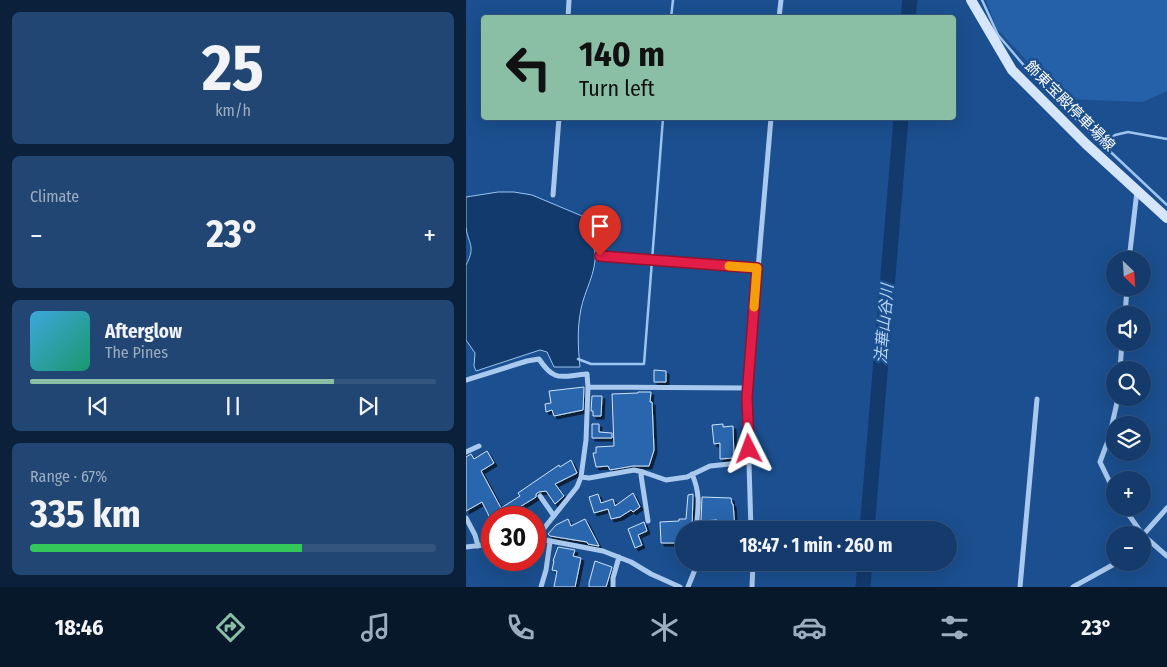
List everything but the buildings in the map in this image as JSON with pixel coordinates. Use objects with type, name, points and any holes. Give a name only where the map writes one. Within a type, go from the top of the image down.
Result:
[{"type":"main road","name":"飾東宝殿停車場線","points":[[971,0],[1012,70],[1061,120],[1167,218]]},
{"type":"street","points":[[568,15],[569,0]]},
{"type":"street","points":[[779,15],[781,0]]},
{"type":"street","points":[[553,195],[559,120]]},
{"type":"street","points":[[752,521],[747,388],[770,120]]},
{"type":"street","points":[[1130,251],[1137,190]]},
{"type":"street","points":[[600,256],[757,268]]},
{"type":"street","points":[[466,380],[539,359],[547,372],[558,377],[587,374],[585,456],[581,477],[576,487],[546,526]]},
{"type":"street","points":[[588,387],[747,388]]},
{"type":"street","points":[[1020,587],[1037,399]]},
{"type":"street","points":[[1106,474],[1100,462],[1110,438],[1116,406]]},
{"type":"street","points":[[466,452],[480,446]]},
{"type":"street","points":[[581,477],[589,478],[634,470],[666,480],[686,476],[710,466],[749,462]]},
{"type":"street","points":[[643,472],[641,475],[648,521]]},
{"type":"street","points":[[692,474],[699,489],[697,521]]},
{"type":"street","points":[[540,496],[554,516]]},
{"type":"street","points":[[1151,526],[1167,508]]},
{"type":"street","points":[[466,518],[475,535],[478,546]]},
{"type":"street","points":[[546,541],[603,551],[680,587]]},
{"type":"street","points":[[541,587],[546,570],[550,542]]},
{"type":"street","points":[[1151,542],[1167,556]]},
{"type":"street","points":[[466,546],[481,546]]},
{"type":"street","points":[[613,587],[612,578],[619,558]]},
{"type":"street","points":[[1073,587],[1106,569]]},
{"type":"street","points":[[688,587],[694,571]]},
{"type":"street","points":[[752,571],[752,587]]},
{"type":"shaded area","points":[[986,0],[1167,0],[1167,91],[1143,102],[1063,99],[997,29]]},
{"type":"shaded area","points":[[498,192],[532,195],[582,216],[593,244],[595,260],[580,316],[578,338],[580,367],[554,367],[547,352],[540,350],[476,371],[474,366],[475,353],[466,340],[466,265],[471,253],[471,244],[466,226],[466,197]]},
{"type":"waterway","points":[[671,15],[673,0]]},
{"type":"waterway","name":"法華山谷川","points":[[908,15],[910,0]]},
{"type":"waterway","points":[[982,0],[998,35],[1027,69],[1082,125],[1167,205]]},
{"type":"waterway","points":[[578,359],[591,364],[644,364],[663,120]]},
{"type":"waterway","name":"法華山谷川","points":[[868,521],[901,120]]},
{"type":"waterway","points":[[1104,145],[1115,135],[1128,132],[1167,139]]},
{"type":"waterway","name":"法華山谷川","points":[[863,587],[864,571]]},
{"type":"slow traffic","points":[[729,266],[757,268],[754,307]]},
{"type":"route","points":[[600,256],[757,268],[747,397],[749,449]]}]
